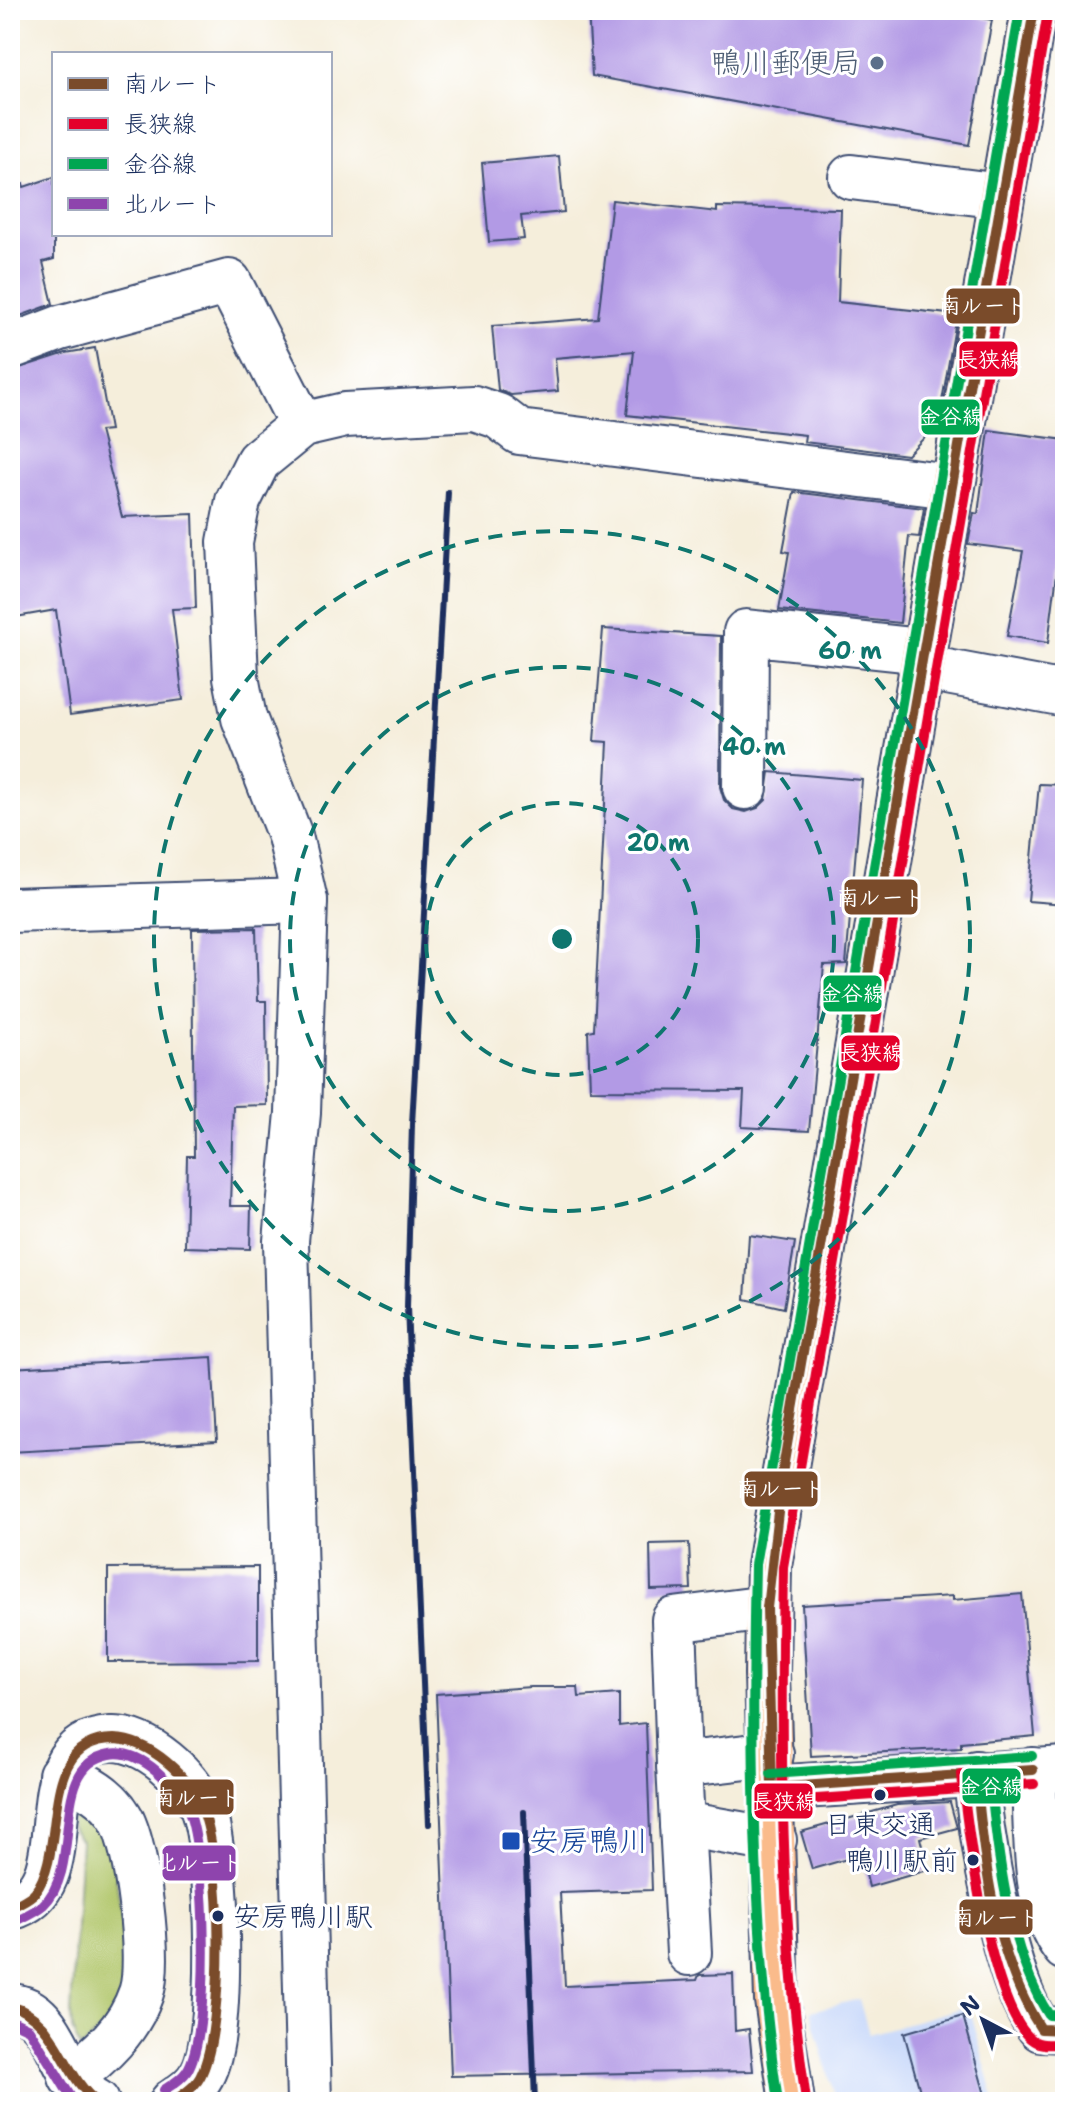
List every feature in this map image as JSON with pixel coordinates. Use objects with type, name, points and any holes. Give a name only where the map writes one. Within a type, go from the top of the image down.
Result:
[{"type":"main road","points":[[792,2102],[777,2000],[767,1608],[769,1566],[950,486],[1034,10]]},
{"type":"street","points":[[851,177],[1001,196]]},
{"type":"street","points":[[10,347],[60,328],[229,282],[302,425]]},
{"type":"street","points":[[309,2102],[286,1241],[298,1113],[305,901],[290,836],[244,718],[236,677],[230,542],[238,501],[258,461],[302,425],[345,415],[474,408],[498,416],[519,432],[950,486]]},
{"type":"street","points":[[745,787],[746,632],[921,659],[1065,694]]},
{"type":"street","points":[[10,910],[305,901]]},
{"type":"street","points":[[689,1953],[674,1620],[767,1608]]},
{"type":"street","points":[[10,1908],[25,1904],[43,1883],[57,1833],[56,1787],[69,1760],[91,1744],[111,1739],[135,1743],[165,1763],[192,1791],[202,1808],[217,1917],[215,2032],[203,2073],[190,2090],[172,2102]]},
{"type":"street","points":[[679,1765],[771,1771],[976,1773],[1049,1770],[1043,1905],[1051,1929],[1065,1948]]},
{"type":"street","points":[[976,1773],[982,1842],[1019,1990],[1028,2015],[1041,2029],[1065,2030]]},
{"type":"street","points":[[61,1775],[78,1781],[105,1799],[128,1832],[145,1953],[143,1989],[131,2017],[93,2061],[84,2090]]},
{"type":"street","points":[[682,1824],[774,1840]]},
{"type":"street","points":[[10,2006],[21,2006],[39,2021],[84,2090]]},
{"type":"shaded area","points":[[859,1999],[869,2034],[969,2006],[995,2102],[836,2102],[811,2011]]},
{"type":"green space","points":[[84,1804],[110,1830],[128,1966],[118,2012],[81,2049],[72,2030],[71,2012],[81,1840],[71,1828],[71,1812]]},
{"type":"building","points":[[588,10],[944,10],[992,20],[969,145],[592,76]]},
{"type":"building","points":[[559,156],[564,212],[521,216],[524,239],[489,242],[482,163]]},
{"type":"building","points":[[52,178],[54,259],[43,262],[53,304],[20,316],[10,282],[10,185],[23,184],[24,187]]},
{"type":"building","points":[[612,200],[717,212],[717,207],[841,209],[838,302],[957,315],[938,424],[907,455],[804,442],[805,435],[627,415],[634,351],[555,358],[558,391],[511,395],[498,390],[492,326],[598,318]]},
{"type":"building","points":[[95,348],[110,430],[100,431],[122,517],[193,514],[196,608],[172,609],[183,700],[70,715],[56,610],[10,618],[10,371],[66,353]]},
{"type":"building","points":[[989,430],[1065,440],[1065,511],[1048,643],[1007,636],[1023,551],[968,544],[974,513],[978,514]]},
{"type":"building","points":[[794,492],[924,508],[919,537],[909,536],[900,623],[779,610],[789,552],[783,551]]},
{"type":"building","points":[[603,629],[721,636],[720,787],[724,800],[733,809],[746,812],[758,808],[766,800],[770,772],[862,780],[846,964],[824,965],[809,1131],[742,1127],[744,1091],[590,1090],[588,1031],[594,1030],[608,742],[594,741]]},
{"type":"building","points":[[1039,784],[1065,785],[1065,904],[1028,901]]},
{"type":"building","points":[[256,928],[258,1001],[266,1001],[267,1105],[233,1106],[230,1206],[251,1206],[250,1249],[185,1247],[187,1156],[194,1156],[192,929]]},
{"type":"building","points":[[749,1235],[795,1242],[784,1308],[745,1299]]},
{"type":"building","points":[[212,1357],[217,1441],[10,1452],[10,1368]]},
{"type":"building","points":[[689,1543],[691,1589],[651,1590],[650,1544]]},
{"type":"building","points":[[258,1567],[258,1661],[108,1662],[108,1568]]},
{"type":"building","points":[[1022,1594],[1035,1736],[961,1743],[961,1748],[811,1756],[802,1605],[953,1596],[953,1600]]},
{"type":"building","points":[[578,1687],[579,1697],[619,1694],[619,1726],[646,1723],[652,1890],[560,1893],[565,1986],[697,1980],[699,1975],[733,1974],[735,2031],[749,2029],[753,2071],[451,2076],[436,1694]]},
{"type":"building","name":"日東交通","points":[[950,1802],[957,1828],[920,1838],[928,1870],[869,1887],[861,1855],[812,1869],[801,1832],[897,1805]]},
{"type":"building","points":[[963,2016],[987,2102],[923,2102],[904,2033]]},
{"type":"railway","points":[[429,1824],[407,1307],[412,1124],[448,492]]},
{"type":"railway","points":[[524,1812],[535,2102]]},
{"type":"transit line","name":"金谷線","points":[[778,2102],[763,1969],[755,1834],[755,1565],[1020,10]]},
{"type":"transit line","name":"南ルート","points":[[772,1788],[767,1608],[783,1468],[1034,10]]},
{"type":"transit line","name":"長狭線","points":[[806,2100],[791,1968],[784,1834],[783,1567],[1048,12]]},
{"type":"transit line","name":"南ルート","points":[[10,1908],[33,1894],[45,1873],[63,1776],[73,1757],[89,1744],[114,1739],[128,1741],[154,1753],[178,1772],[196,1796],[209,1832],[217,1901],[218,1980],[215,2017],[202,2073],[193,2086],[172,2102]]},
{"type":"transit line","name":"北ルート","points":[[17,1920],[43,1905],[55,1888],[62,1866],[72,1796],[79,1777],[91,1762],[110,1754],[133,1757],[157,1771],[176,1791],[189,1812],[195,1834],[202,1903],[203,1984],[195,2051],[185,2074],[164,2090]]},
{"type":"transit line","name":"金谷線","points":[[771,1774],[1032,1756]]},
{"type":"transit line","name":"南ルート","points":[[772,1788],[1033,1770]]},
{"type":"transit line","name":"金谷線","points":[[990,1772],[1000,1865],[1023,1961],[1049,2015],[1065,2016]]},
{"type":"transit line","name":"南ルート","points":[[976,1773],[987,1872],[1012,1970],[1041,2029],[1065,2030]]},
{"type":"transit line","name":"長狭線","points":[[962,1774],[983,1916],[1005,1995],[1019,2024],[1034,2041],[1064,2044]]},
{"type":"transit line","name":"長狭線","points":[[773,1802],[1034,1784]]},
{"type":"transit line","name":"南ルート","points":[[10,2006],[26,2012],[39,2022],[75,2077],[97,2102]]},
{"type":"transit line","name":"北ルート","points":[[10,2020],[29,2029],[74,2102]]},
{"type":"place","name":"鴨川郵便局","points":[[877,63]]},
{"type":"place","name":"日東交通","points":[[880,1795]]},
{"type":"place","name":"安房鴨川","points":[[511,1841]]},
{"type":"place","name":"鴨川駅前","points":[[973,1860]]},
{"type":"place","name":"安房鴨川駅","points":[[218,1916]]}]
